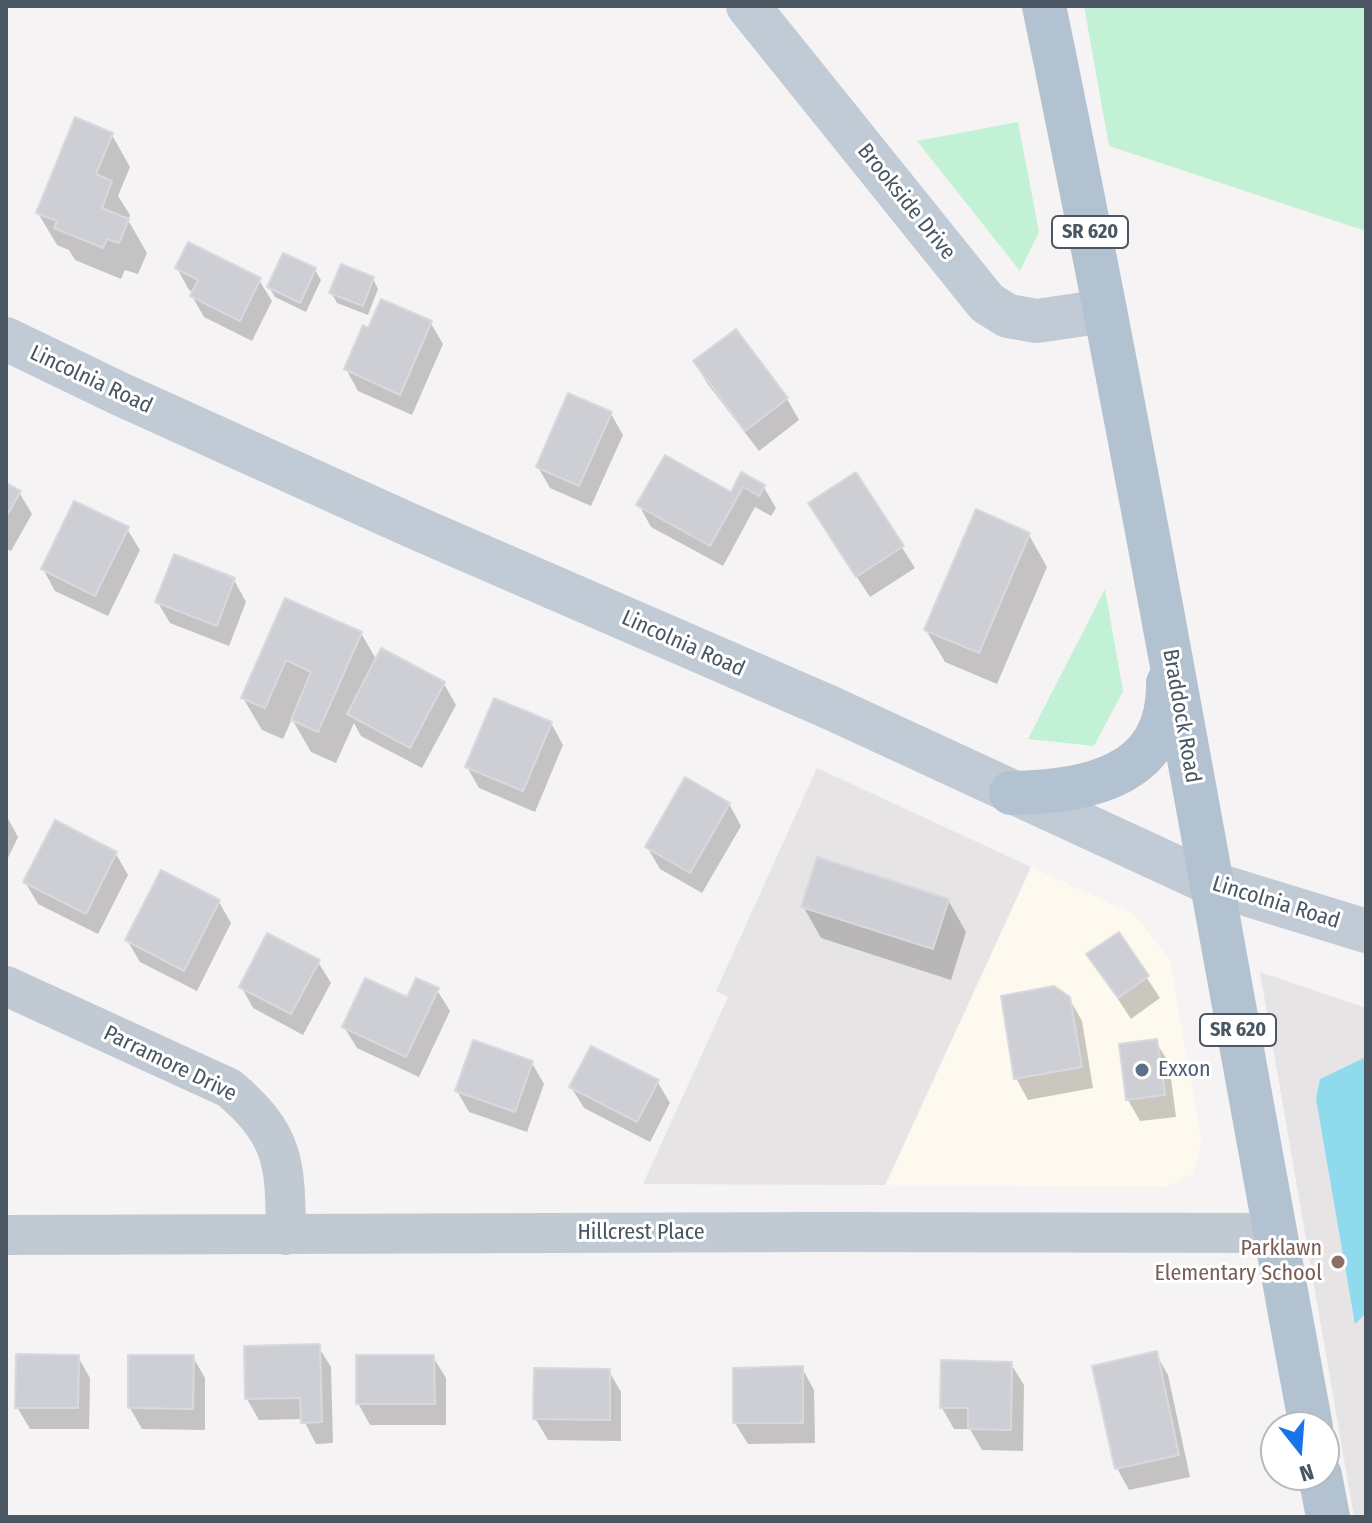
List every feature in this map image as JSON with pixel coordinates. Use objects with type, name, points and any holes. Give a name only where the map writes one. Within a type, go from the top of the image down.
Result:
[{"type":"main road","name":"Brookside Drive","points":[[748,6],[987,303],[1008,316],[1037,321],[1105,311]]},
{"type":"main road","name":"Braddock Road","points":[[1044,6],[1167,632],[1210,883],[1308,1411]]},
{"type":"main road","name":"Lincolnia Road","points":[[6,339],[412,526],[831,708],[1210,883],[1366,931]]},
{"type":"main road","points":[[1011,793],[1053,792],[1105,781],[1149,750],[1161,729],[1168,707],[1167,632]]},
{"type":"main road","points":[[1323,1491],[1328,1517]]},
{"type":"street","name":"Parramore Drive","points":[[6,986],[229,1088],[254,1110],[274,1140],[285,1176],[286,1235]]},
{"type":"street","name":"Hillcrest Place","points":[[6,1235],[1275,1233]]},
{"type":"shaded area","points":[[817,768],[1031,867],[885,1185],[643,1184],[728,997],[716,991]]},
{"type":"shaded area","points":[[1031,867],[1134,914],[1170,960],[1202,1143],[1193,1174],[1167,1187],[886,1185]]},
{"type":"shaded area","name":"Parklawn Elementary School","points":[[1260,972],[1366,1008],[1366,1517],[1354,1517],[1340,1436],[1340,1411],[1336,1411]]},
{"type":"green space","points":[[1084,6],[1366,6],[1366,231],[1109,146]]},
{"type":"green space","points":[[1018,122],[1039,232],[1020,271],[917,141]]},
{"type":"green space","points":[[1105,589],[1123,691],[1094,746],[1028,739]]},
{"type":"water","points":[[1366,1057],[1366,1313],[1355,1324],[1316,1099],[1320,1079]]},
{"type":"building","points":[[75,117],[113,133],[96,174],[112,181],[102,208],[129,219],[119,243],[107,239],[103,248],[54,228],[57,221],[36,213]]},
{"type":"building","points":[[188,242],[261,278],[240,321],[190,296],[198,280],[175,268]]},
{"type":"building","points":[[283,253],[316,268],[300,303],[267,287]]},
{"type":"building","points":[[341,264],[374,277],[363,306],[329,293]]},
{"type":"building","points":[[381,299],[432,321],[400,395],[344,369],[363,325],[368,328]]},
{"type":"building","points":[[736,329],[788,398],[745,431],[693,361]]},
{"type":"building","points":[[568,393],[612,412],[579,486],[536,467]]},
{"type":"building","points":[[665,455],[731,492],[741,472],[765,485],[759,496],[743,487],[710,546],[636,505]]},
{"type":"building","points":[[856,472],[904,546],[856,577],[808,503]]},
{"type":"building","points":[[6,483],[21,491],[6,517]]},
{"type":"building","points":[[74,501],[129,527],[95,596],[41,569]]},
{"type":"building","points":[[976,509],[1030,533],[979,653],[924,630]]},
{"type":"building","points":[[174,554],[235,578],[217,626],[155,602]]},
{"type":"building","points":[[285,598],[362,632],[318,732],[291,720],[311,672],[286,660],[265,708],[241,698]]},
{"type":"building","points":[[381,648],[445,682],[410,748],[347,714]]},
{"type":"building","points":[[494,698],[552,722],[523,791],[465,767]]},
{"type":"building","points":[[685,777],[730,803],[690,873],[645,847]]},
{"type":"building","points":[[55,820],[117,852],[86,914],[23,882]]},
{"type":"building","points":[[817,857],[949,899],[933,949],[801,907]]},
{"type":"building","points":[[161,870],[220,900],[184,971],[125,940]]},
{"type":"building","points":[[1119,932],[1149,976],[1118,998],[1086,954]]},
{"type":"building","points":[[267,933],[320,960],[291,1014],[239,987]]},
{"type":"building","points":[[365,978],[407,997],[416,978],[439,988],[406,1057],[342,1027]]},
{"type":"building","points":[[1054,986],[1070,997],[1082,1067],[1014,1079],[1001,996]]},
{"type":"building","name":"Exxon","points":[[1157,1039],[1165,1095],[1126,1100],[1119,1044]]},
{"type":"building","points":[[473,1040],[533,1061],[515,1112],[455,1091]]},
{"type":"building","points":[[591,1046],[659,1080],[637,1122],[569,1087]]},
{"type":"building","points":[[320,1344],[322,1422],[301,1423],[300,1398],[245,1399],[244,1346]]},
{"type":"building","points":[[1157,1351],[1179,1455],[1115,1469],[1092,1366]]},
{"type":"building","points":[[16,1354],[79,1355],[78,1408],[15,1408]]},
{"type":"building","points":[[128,1355],[194,1355],[193,1409],[128,1408]]},
{"type":"building","points":[[356,1355],[434,1355],[435,1404],[356,1404]]},
{"type":"building","points":[[941,1360],[1012,1362],[1011,1430],[968,1429],[968,1408],[940,1408]]},
{"type":"building","points":[[803,1366],[803,1423],[733,1423],[733,1368]]},
{"type":"building","points":[[534,1368],[610,1369],[610,1420],[533,1419]]},
{"type":"place","name":"Exxon","points":[[1142,1070]]},
{"type":"place","name":"Parklawn Elementary School","points":[[1338,1262]]}]
